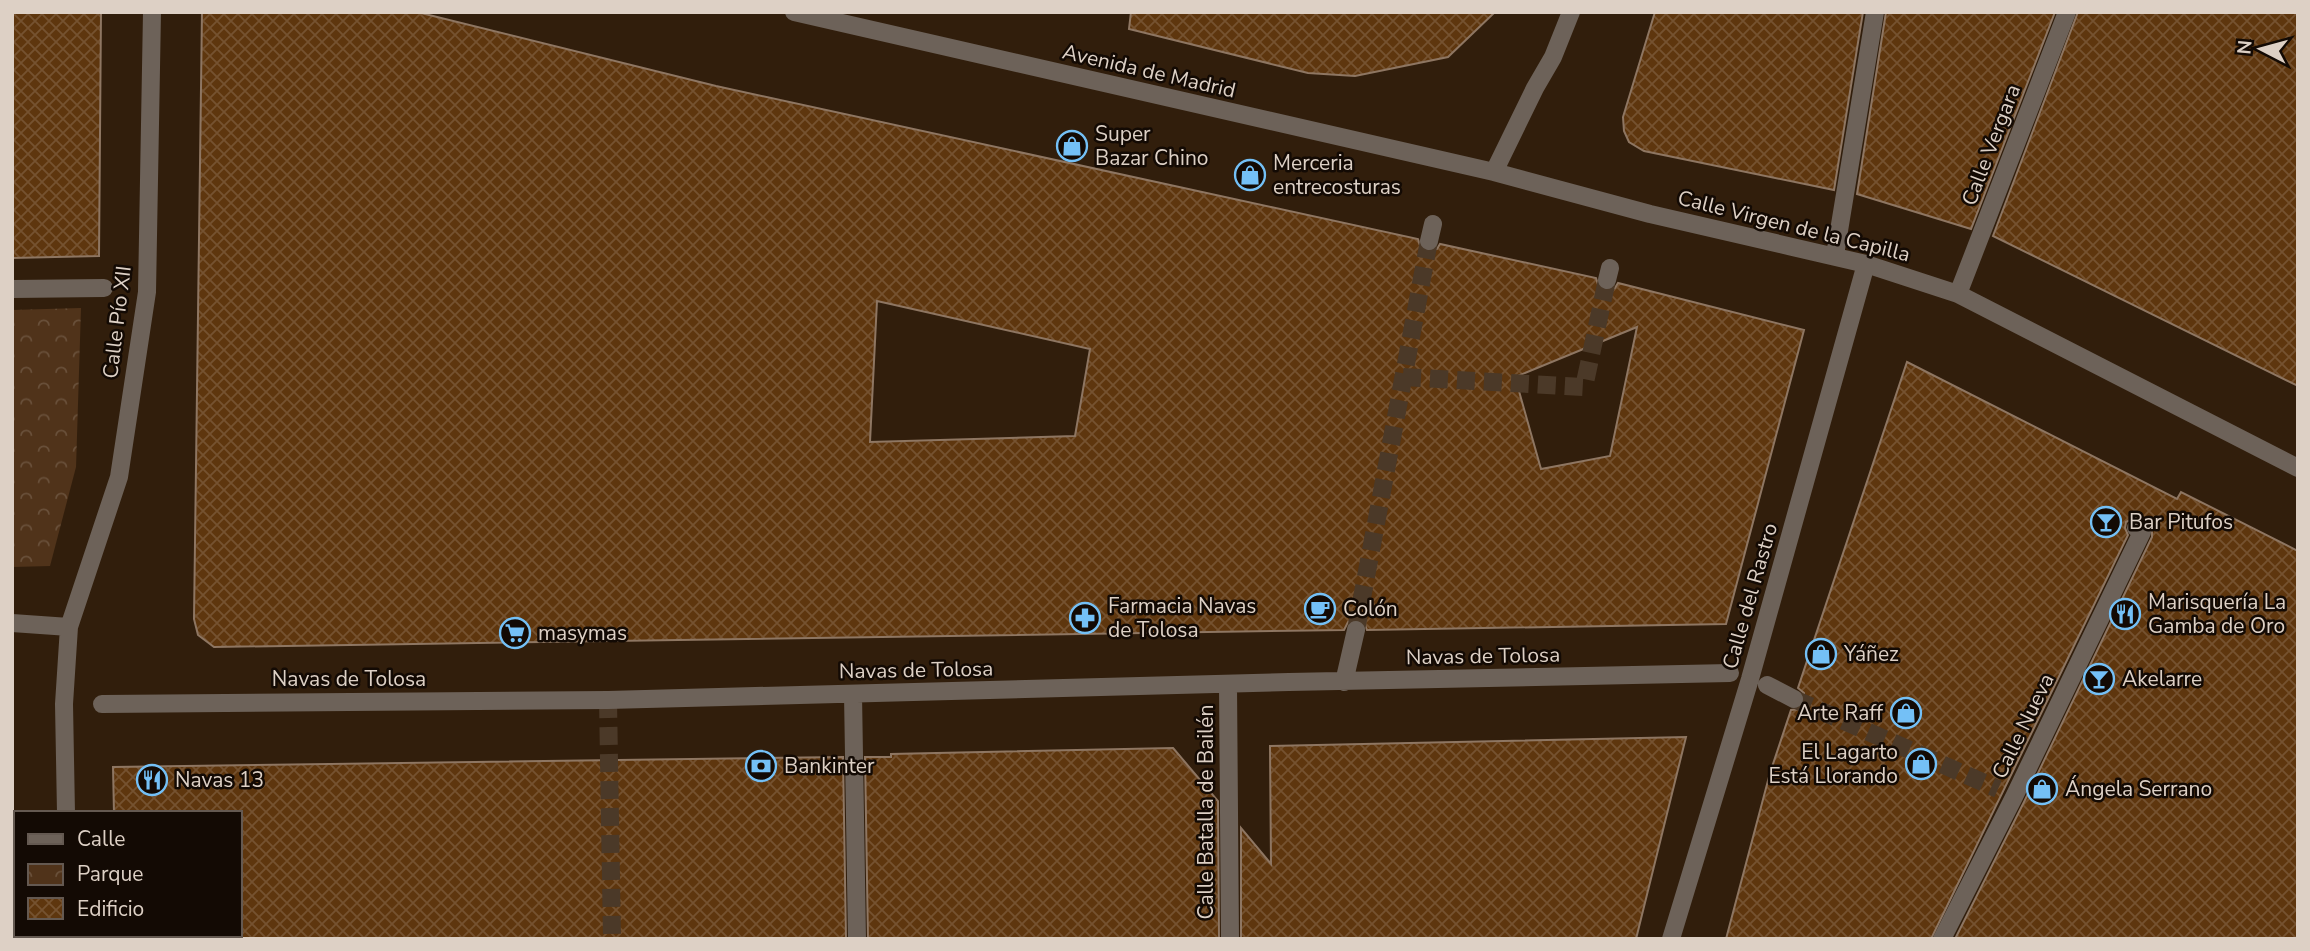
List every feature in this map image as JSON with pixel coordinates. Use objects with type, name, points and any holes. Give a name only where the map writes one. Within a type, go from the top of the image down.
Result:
[{"type":"street","name":"Calle Pío XII","points":[[66,811],[64,704],[69,627],[119,477],[147,292],[152,12]]},
{"type":"street","name":"Avenida de Madrid","points":[[794,12],[1494,172]]},
{"type":"street","points":[[1494,172],[1553,57],[1571,12]]},
{"type":"street","points":[[1835,255],[1875,12]]},
{"type":"street","name":"Calle Vergara","points":[[1958,294],[2067,12]]},
{"type":"street","name":"Calle Virgen de la Capilla","points":[[1494,172],[1650,215],[1835,255],[1958,294],[2298,468]]},
{"type":"street","name":"Calle del Rastro","points":[[1671,939],[1750,679],[1866,264]]},
{"type":"street","points":[[12,289],[104,288]]},
{"type":"street","name":"Calle Nueva","points":[[1942,939],[2143,532]]},
{"type":"street","points":[[12,623],[69,627]]},
{"type":"street","points":[[1344,682],[1356,630]]},
{"type":"street","name":"Navas de Tolosa","points":[[102,704],[608,700],[1730,673]]},
{"type":"street","name":"Calle Batalla de Bailén","points":[[1228,685],[1230,939]]},
{"type":"street","points":[[1767,685],[1794,699]]},
{"type":"street","points":[[853,694],[857,939]]},
{"type":"street","points":[[1998,789],[2014,797]]},
{"type":"green space","points":[[81,308],[76,467],[50,566],[12,567],[12,310]]},
{"type":"building","points":[[12,12],[101,12],[99,256],[12,258]]},
{"type":"building","points":[[202,12],[417,12],[716,86],[1418,239],[1421,249],[1427,252],[1437,249],[1440,244],[1596,278],[1599,288],[1605,291],[1615,288],[1618,283],[1804,330],[1726,624],[1367,630],[1364,622],[1358,619],[1348,622],[1344,630],[214,647],[198,635],[194,619]],"holes":[[[877,301],[1090,349],[1075,436],[870,442]],[[1637,327],[1610,456],[1541,469],[1515,377]]]},
{"type":"building","points":[[1131,12],[1495,12],[1448,57],[1355,76],[1308,73],[1129,29]]},
{"type":"building","points":[[1655,12],[1863,12],[1834,190],[1644,151],[1629,142],[1624,131],[1623,117]]},
{"type":"building","points":[[1886,12],[2055,12],[1971,229],[1857,194]]},
{"type":"building","points":[[2078,12],[2298,12],[2298,386],[1993,236]]},
{"type":"building","points":[[1907,362],[2177,499],[2181,492],[2298,551],[2298,939],[1955,939],[2152,537],[2152,526],[2136,517],[2126,522],[2128,535],[1931,939],[1726,939],[1770,773],[1791,710],[1800,709],[1804,704],[1804,693],[1798,688]]},
{"type":"building","points":[[1686,737],[1636,939],[1241,939],[1241,828],[1271,864],[1270,746]]},
{"type":"building","points":[[1173,748],[1218,801],[1219,939],[868,939],[865,757],[891,757],[891,754]]},
{"type":"building","points":[[843,757],[846,939],[240,939],[242,811],[114,811],[113,767]]},
{"type":"tunnel","points":[[1356,630],[1429,241]]},
{"type":"tunnel","points":[[1403,377],[1584,387],[1607,280]]},
{"type":"tunnel","points":[[1794,699],[1998,789]]},
{"type":"tunnel","points":[[608,700],[612,939]]},
{"type":"place","name":"Super Bazar Chino","points":[[1072,146]]},
{"type":"place","name":"Merceria entrecosturas","points":[[1250,175]]},
{"type":"place","name":"Bar Pitufos","points":[[2106,522]]},
{"type":"place","name":"Colón","points":[[1320,609]]},
{"type":"place","name":"Marisquería La Gamba de Oro","points":[[2125,614]]},
{"type":"place","name":"Farmacia Navas de Tolosa","points":[[1085,618]]},
{"type":"place","name":"masymas","points":[[515,633]]},
{"type":"place","name":"Yáñez","points":[[1821,654]]},
{"type":"place","name":"Akelarre","points":[[2099,679]]},
{"type":"place","name":"Arte Raff","points":[[1906,713]]},
{"type":"place","name":"El Lagarto Está Llorando","points":[[1921,764]]},
{"type":"place","name":"Bankinter","points":[[761,766]]},
{"type":"place","name":"Navas 13","points":[[152,780]]},
{"type":"place","name":"Ángela Serrano","points":[[2042,789]]}]
